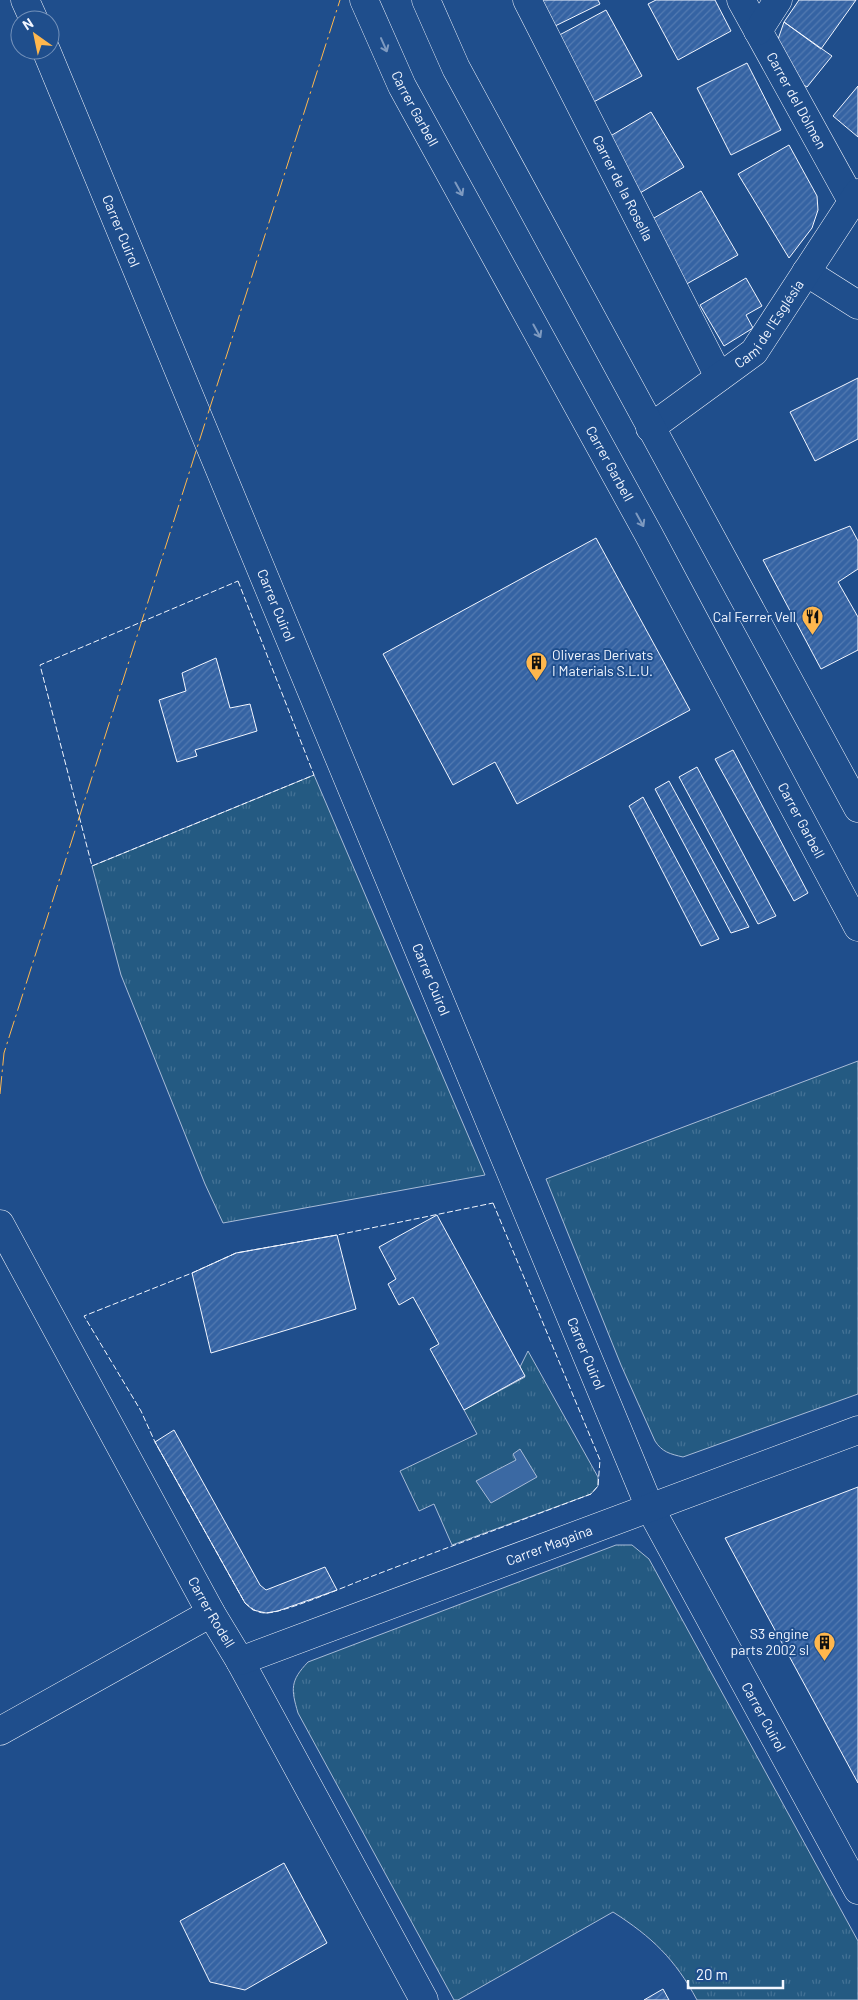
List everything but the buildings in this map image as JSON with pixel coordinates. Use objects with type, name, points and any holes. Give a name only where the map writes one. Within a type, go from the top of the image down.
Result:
[{"type":"street","name":"Carrer Garbell","points":[[364,0],[402,86],[653,544],[858,927]]},
{"type":"street","points":[[426,0],[456,68],[858,808]]},
{"type":"street","name":"Carrer de la Rosella","points":[[526,0],[720,376]]},
{"type":"street","name":"Carrer del Dòlmen","points":[[741,0],[855,197]]},
{"type":"street","points":[[758,31],[778,0]]},
{"type":"street","name":"Carrer Cuirol","points":[[50,60],[650,1508],[858,1890]]},
{"type":"street","name":"Camí de l'Església","points":[[650,428],[754,352],[855,197]]},
{"type":"street","points":[[806,272],[858,305]]},
{"type":"street","name":"Carrer Rodell","points":[[0,1224],[424,2000]]},
{"type":"street","name":"Carrer Magaina","points":[[240,1661],[858,1430]]},
{"type":"street","points":[[0,1731],[211,1613]]},
{"type":"green space","points":[[314,775],[485,1175],[223,1223],[205,1184],[121,975],[92,866]]},
{"type":"green space","points":[[858,1061],[858,1394],[683,1457],[667,1452],[660,1448],[655,1441],[621,1365],[546,1179]]},
{"type":"green space","points":[[528,1351],[598,1477],[598,1486],[591,1494],[452,1545],[434,1504],[419,1511],[400,1471],[477,1434],[464,1410],[525,1377],[520,1367]]},
{"type":"green space","points":[[616,1545],[632,1545],[649,1559],[858,1941],[858,2000],[697,2000],[680,1972],[661,1950],[651,1940],[613,1912],[458,2000],[454,2000],[298,1713],[293,1691],[295,1680],[308,1662]]},
{"type":"shaded area","points":[[520,1449],[537,1477],[491,1503],[476,1481],[516,1460],[513,1454]]},
{"type":"fence","points":[[238,581],[314,775],[92,866],[40,665],[238,581]]},
{"type":"fence","points":[[493,1203],[600,1460],[598,1486],[591,1494],[298,1605],[265,1613],[254,1610],[245,1603],[155,1442],[141,1411],[84,1316],[192,1273],[236,1253],[337,1235],[493,1203]]},
{"type":"power","points":[[0,1094],[4,1053],[340,0]]},
{"type":"place","name":"Cal Ferrer Vell","points":[[812,636]]},
{"type":"place","name":"Oliveras Derivats I Materials S.L.U.","points":[[536,682]]},
{"type":"place","name":"S3 engine parts 2002 sl","points":[[825,1661]]}]
